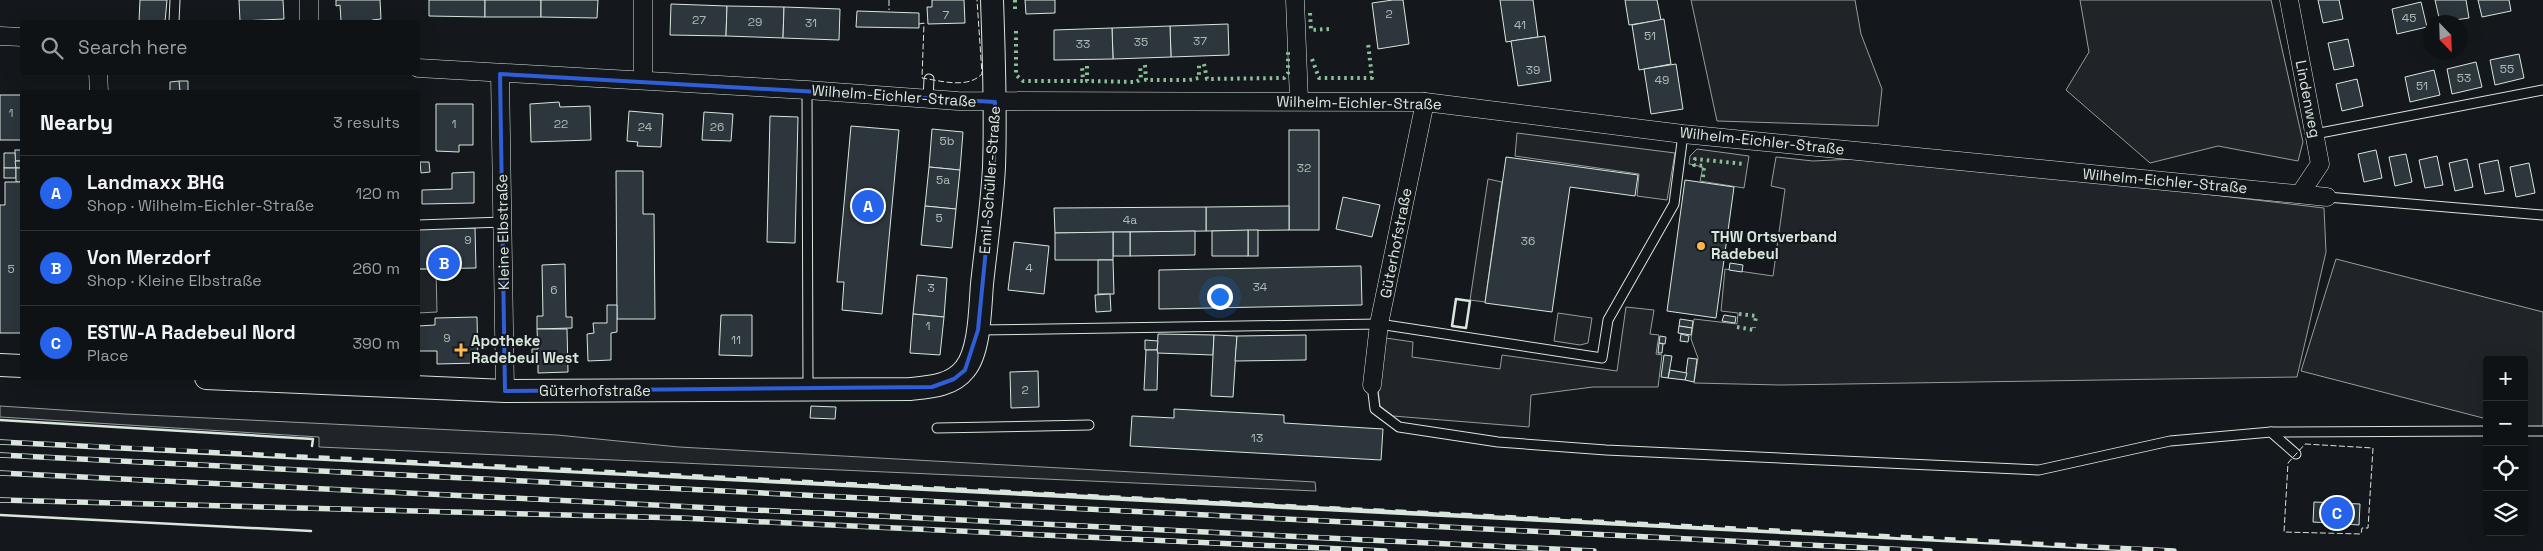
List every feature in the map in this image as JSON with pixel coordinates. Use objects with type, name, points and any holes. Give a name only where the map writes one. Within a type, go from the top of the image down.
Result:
[{"type":"street","points":[[309,0],[309,20]]},
{"type":"street","points":[[643,0],[643,80]]},
{"type":"street","name":"Emil-Schüller-Straße","points":[[972,358],[978,330],[994,168],[995,102],[992,0]]},
{"type":"street","points":[[1294,0],[1299,100]]},
{"type":"street","name":"Lindenweg","points":[[2290,0],[2320,164],[2300,194]]},
{"type":"street","points":[[0,36],[20,37]]},
{"type":"street","name":"Wilhelm-Eichler-Straße","points":[[420,68],[995,102],[1299,100],[1425,102],[1682,134],[2327,197]]},
{"type":"street","name":"Kleine Elbstraße","points":[[500,74],[505,391]]},
{"type":"street","points":[[98,75],[99,90]]},
{"type":"street","name":"Güterhofstraße","points":[[1372,385],[1380,324],[1425,102]]},
{"type":"street","name":"Güterhofstraße","points":[[252,380],[505,391],[808,390],[932,387],[954,379],[965,370],[972,358]]},
{"type":"street","points":[[0,365],[20,366]]},
{"type":"lane","points":[[174,20],[175,0]]},
{"type":"lane","points":[[928,99],[929,79]]},
{"type":"lane","points":[[807,90],[808,390]]},
{"type":"lane","points":[[2315,134],[2543,90]]},
{"type":"lane","points":[[978,330],[1380,324],[1602,358],[1608,320],[1674,204],[1682,134]]},
{"type":"lane","points":[[2327,197],[2543,215]]},
{"type":"lane","points":[[420,225],[503,222]]},
{"type":"lane","points":[[1372,385],[1374,409],[1399,427],[1498,442],[1606,450],[2039,470],[2170,441],[2271,432],[2483,431]]},
{"type":"lane","points":[[937,428],[1089,425]]},
{"type":"lane","points":[[2528,431],[2543,431]]},
{"type":"lane","points":[[2271,432],[2296,454]]},
{"type":"highlighted area","points":[[500,74],[995,102],[994,168],[978,330],[965,370],[954,379],[932,387],[505,391]]},
{"type":"shaded area","points":[[1691,0],[1855,0],[1861,34],[1882,89],[1878,126],[1717,121]]},
{"type":"shaded area","points":[[2080,0],[2271,0],[2303,142],[2298,161],[2218,146],[2150,163],[2066,90],[2089,52]]},
{"type":"shaded area","points":[[1517,133],[1675,153],[1667,200],[1637,196],[1639,174],[1515,156]]},
{"type":"shaded area","points":[[1697,149],[1749,156],[1744,188],[1700,181],[1703,167],[1689,164],[1690,156]]},
{"type":"shaded area","points":[[1776,157],[1813,161],[1855,159],[2017,172],[2324,208],[2326,252],[2297,377],[1780,385],[1694,383],[1698,358],[1691,339],[1694,319],[1737,324],[1738,313],[1721,311],[1725,269],[1773,276],[1785,189],[1771,186]]},
{"type":"shaded area","points":[[1488,179],[1502,182],[1485,302],[1470,300]]},
{"type":"shaded area","points":[[2336,259],[2543,312],[2543,435],[2528,431],[2528,356],[2483,356],[2483,418],[2301,371]]},
{"type":"shaded area","points":[[420,269],[436,269],[437,312],[420,313]]},
{"type":"shaded area","points":[[1626,307],[1654,310],[1650,334],[1659,335],[1656,354],[1662,355],[1658,387],[1593,387],[1531,395],[1529,427],[1393,416],[1380,406],[1378,389],[1386,338],[1413,342],[1412,357],[1500,369],[1502,355],[1617,371]]},
{"type":"shaded area","points":[[1558,313],[1592,318],[1588,343],[1580,345],[1554,341]]},
{"type":"shaded area","points":[[0,406],[557,435],[679,447],[1315,482],[1316,491],[319,447],[319,437],[0,417]]},
{"type":"building","points":[[140,0],[167,0],[165,20],[139,20]]},
{"type":"building","points":[[239,0],[283,0],[284,19],[240,20]]},
{"type":"building","points":[[336,0],[380,0],[381,19],[341,20],[340,5],[336,6]]},
{"type":"building","points":[[429,0],[485,0],[485,17],[429,16]]},
{"type":"building","points":[[485,0],[541,0],[541,17],[485,17]]},
{"type":"building","points":[[541,0],[598,0],[597,18],[541,17]]},
{"type":"building","points":[[932,0],[964,0],[965,23],[928,24],[927,7],[932,7]]},
{"type":"building","points":[[1025,0],[1055,0],[1055,13],[1026,14]]},
{"type":"building","points":[[1403,0],[1409,44],[1378,49],[1372,3]]},
{"type":"building","points":[[1500,0],[1533,0],[1538,37],[1506,42]]},
{"type":"building","points":[[1625,0],[1657,0],[1661,20],[1629,25]]},
{"type":"building","points":[[2318,0],[2339,0],[2343,19],[2323,23]]},
{"type":"building","points":[[2435,0],[2466,0],[2469,18],[2468,15],[2438,15]]},
{"type":"building","points":[[2478,0],[2509,0],[2511,11],[2482,17]]},
{"type":"building","points":[[2421,2],[2424,15],[2423,28],[2397,34],[2392,9]]},
{"type":"building","points":[[671,4],[727,6],[726,36],[670,35]]},
{"type":"building","points":[[727,6],[784,7],[783,38],[726,36]]},
{"type":"building","points":[[784,7],[840,9],[839,40],[783,38]]},
{"type":"building","points":[[857,11],[919,13],[919,28],[856,27]]},
{"type":"building","points":[[1664,19],[1671,64],[1639,70],[1632,25]]},
{"type":"building","points":[[1228,24],[1229,55],[1171,57],[1170,26]]},
{"type":"building","points":[[1170,26],[1171,57],[1113,59],[1112,28]]},
{"type":"building","points":[[1112,28],[1113,59],[1054,60],[1054,30]]},
{"type":"building","points":[[1545,36],[1551,81],[1518,86],[1511,41]]},
{"type":"building","points":[[2348,39],[2354,66],[2334,70],[2328,43]]},
{"type":"building","points":[[2519,54],[2524,78],[2495,85],[2490,60]]},
{"type":"building","points":[[2476,62],[2482,87],[2452,94],[2447,69]]},
{"type":"building","points":[[1676,64],[1683,109],[1651,114],[1644,69]]},
{"type":"building","points":[[2434,70],[2440,95],[2410,102],[2405,77]]},
{"type":"building","points":[[2357,79],[2363,106],[2342,111],[2336,84]]},
{"type":"building","points":[[179,81],[188,81],[188,90],[180,90]]},
{"type":"building","points":[[179,81],[180,90],[170,90],[170,82]]},
{"type":"building","points":[[0,95],[20,95],[20,140],[0,140]]},
{"type":"building","points":[[559,102],[560,107],[590,106],[591,140],[531,142],[530,104]]},
{"type":"building","points":[[436,104],[473,104],[473,145],[459,145],[459,152],[436,151]]},
{"type":"building","points":[[629,111],[663,114],[661,147],[637,146],[638,142],[627,141]]},
{"type":"building","points":[[704,112],[733,114],[731,141],[702,140]]},
{"type":"building","points":[[770,116],[798,117],[795,243],[767,242]]},
{"type":"building","points":[[851,126],[899,130],[882,314],[842,310],[844,282],[837,282]]},
{"type":"building","points":[[932,129],[963,132],[960,170],[929,167]]},
{"type":"building","points":[[1289,130],[1319,130],[1319,230],[1289,230]]},
{"type":"building","points":[[15,150],[20,150],[20,161],[15,161]]},
{"type":"building","points":[[2376,150],[2382,178],[2364,182],[2358,154]]},
{"type":"building","points":[[4,153],[15,153],[16,168],[4,168]]},
{"type":"building","points":[[2406,154],[2412,182],[2395,186],[2389,157]]},
{"type":"building","points":[[2437,156],[2443,185],[2425,188],[2419,160]]},
{"type":"building","points":[[1506,157],[1638,175],[1635,196],[1570,187],[1552,312],[1485,303]]},
{"type":"building","points":[[2467,159],[2473,187],[2455,191],[2449,163]]},
{"type":"building","points":[[2498,160],[2504,191],[2485,194],[2479,164]]},
{"type":"building","points":[[15,161],[20,161],[20,168],[16,168]]},
{"type":"building","points":[[420,162],[429,162],[430,172],[421,173]]},
{"type":"building","points":[[2529,163],[2535,193],[2516,197],[2510,167]]},
{"type":"building","points":[[929,167],[960,170],[956,209],[925,206]]},
{"type":"building","points":[[4,168],[16,168],[16,178],[4,178]]},
{"type":"building","points":[[16,168],[20,168],[20,182],[16,182]]},
{"type":"building","points":[[616,171],[643,171],[643,214],[654,214],[655,319],[617,319]]},
{"type":"building","points":[[474,172],[474,203],[422,204],[422,190],[452,189],[452,173]]},
{"type":"building","name":"THW Ortsverband Radebeul","points":[[1685,180],[1734,187],[1716,318],[1667,311]]},
{"type":"building","points":[[5,182],[20,182],[20,333],[0,333],[0,205],[5,205]]},
{"type":"building","points":[[1343,197],[1380,205],[1372,237],[1336,229]]},
{"type":"building","points":[[925,206],[956,209],[952,248],[921,245]]},
{"type":"building","points":[[1289,206],[1289,230],[1206,231],[1206,207]]},
{"type":"building","points":[[1206,207],[1206,231],[1055,233],[1054,208]]},
{"type":"building","points":[[475,228],[476,268],[420,269],[420,229]]},
{"type":"building","points":[[1248,230],[1258,230],[1258,256],[1248,256]]},
{"type":"building","points":[[1248,230],[1248,256],[1212,256],[1212,231]]},
{"type":"building","points":[[1195,231],[1195,255],[1130,256],[1130,232]]},
{"type":"building","points":[[1113,232],[1130,232],[1130,256],[1113,256]]},
{"type":"building","points":[[1113,232],[1113,260],[1055,260],[1055,233]]},
{"type":"building","points":[[1014,242],[1049,246],[1044,294],[1008,290]]},
{"type":"building","points":[[1098,260],[1113,260],[1114,294],[1098,294]]},
{"type":"building","points":[[1730,263],[1743,265],[1742,272],[1729,270]]},
{"type":"building","points":[[565,264],[566,317],[572,317],[572,328],[537,329],[537,316],[543,316],[542,265]]},
{"type":"building","points":[[1361,266],[1362,305],[1159,309],[1159,270]]},
{"type":"building","points":[[917,275],[947,278],[944,317],[913,314]]},
{"type":"building","points":[[1110,294],[1111,311],[1096,312],[1095,295]]},
{"type":"building","points":[[607,305],[617,305],[617,332],[611,333],[611,360],[588,361],[587,334],[594,333],[593,323],[607,323]]},
{"type":"building","points":[[913,314],[944,317],[940,355],[910,353]]},
{"type":"building","points":[[721,315],[752,315],[752,356],[719,355]]},
{"type":"building","points":[[1724,315],[1736,317],[1735,323],[1722,321]]},
{"type":"building","points":[[477,317],[478,363],[437,364],[437,351],[420,351],[420,326],[435,325],[435,318]]},
{"type":"building","points":[[1680,319],[1693,321],[1692,328],[1679,326]]},
{"type":"building","points":[[1679,326],[1692,328],[1691,335],[1678,333]]},
{"type":"building","points":[[537,329],[567,329],[568,372],[538,373],[538,359],[532,359],[532,349],[538,349]]},
{"type":"building","points":[[1158,334],[1214,335],[1213,355],[1157,353]]},
{"type":"building","points":[[1681,334],[1689,336],[1688,342],[1680,341]]},
{"type":"building","points":[[1214,335],[1237,336],[1233,397],[1211,396]]},
{"type":"building","points":[[1306,335],[1306,360],[1235,361],[1237,336]]},
{"type":"building","points":[[1660,336],[1666,337],[1665,344],[1659,343]]},
{"type":"building","points":[[1145,340],[1158,341],[1157,350],[1145,350]]},
{"type":"building","points":[[1659,343],[1663,344],[1662,353],[1658,353]]},
{"type":"building","points":[[1146,350],[1157,350],[1157,390],[1144,390]]},
{"type":"building","points":[[1664,355],[1672,356],[1668,378],[1661,377]]},
{"type":"building","points":[[1688,358],[1697,359],[1694,382],[1685,380]]},
{"type":"building","points":[[1670,370],[1687,373],[1685,380],[1668,378]]},
{"type":"building","points":[[1038,371],[1039,407],[1011,408],[1010,372]]},
{"type":"building","points":[[811,406],[836,407],[835,419],[810,418]]},
{"type":"building","points":[[1174,409],[1284,415],[1284,423],[1383,429],[1381,460],[1130,446],[1132,416],[1174,418]]},
{"type":"building","points":[[2314,502],[2360,504],[2359,525],[2313,522]]},
{"type":"railway","points":[[0,442],[1359,506],[2174,551]]},
{"type":"railway","points":[[0,455],[1930,551]]},
{"type":"railway","points":[[0,473],[1594,551]]},
{"type":"railway","points":[[0,500],[681,518],[1385,551]]},
{"type":"hedge","points":[[1015,0],[1015,12]]},
{"type":"hedge","points":[[1310,13],[1311,30],[1329,29]]},
{"type":"hedge","points":[[1016,31],[1016,75],[1023,81],[1083,81],[1082,66]]},
{"type":"hedge","points":[[1312,59],[1319,78],[1372,78],[1368,43]]},
{"type":"hedge","points":[[1204,64],[1207,79],[1284,78],[1288,73],[1288,49]]},
{"type":"hedge","points":[[1145,65],[1146,80],[1189,80],[1199,78],[1199,64]]},
{"type":"hedge","points":[[1087,66],[1087,81],[1136,82],[1141,79],[1140,65]]},
{"type":"hedge","points":[[1703,177],[1704,166],[1694,165],[1695,159],[1745,164]]},
{"type":"hedge","points":[[1739,314],[1756,316],[1755,323]]},
{"type":"hedge","points":[[1737,327],[1754,330],[1754,327]]},
{"type":"fence","points":[[889,0],[889,10]]},
{"type":"fence","points":[[919,24],[924,23],[922,78],[954,83],[976,79],[982,74],[977,0]]},
{"type":"fence","points":[[2305,444],[2373,448],[2368,528],[2362,528],[2361,534],[2284,532],[2288,463],[2305,444]]},
{"type":"wall","points":[[1456,299],[1470,301],[1466,328],[1452,326],[1456,299]]},
{"type":"wall","points":[[0,420],[313,439],[312,446]]},
{"type":"wall","points":[[0,515],[311,531]]},
{"type":"place","name":"Landmaxx BHG","points":[[868,206]]},
{"type":"place","name":"THW Ortsverband Radebeul","points":[[1701,246]]},
{"type":"place","name":"Von Merzdorf","points":[[444,263]]},
{"type":"place","name":"Apotheke Radebeul West","points":[[461,350]]},
{"type":"place","name":"ESTW-A Radebeul Nord","points":[[2337,513]]}]
